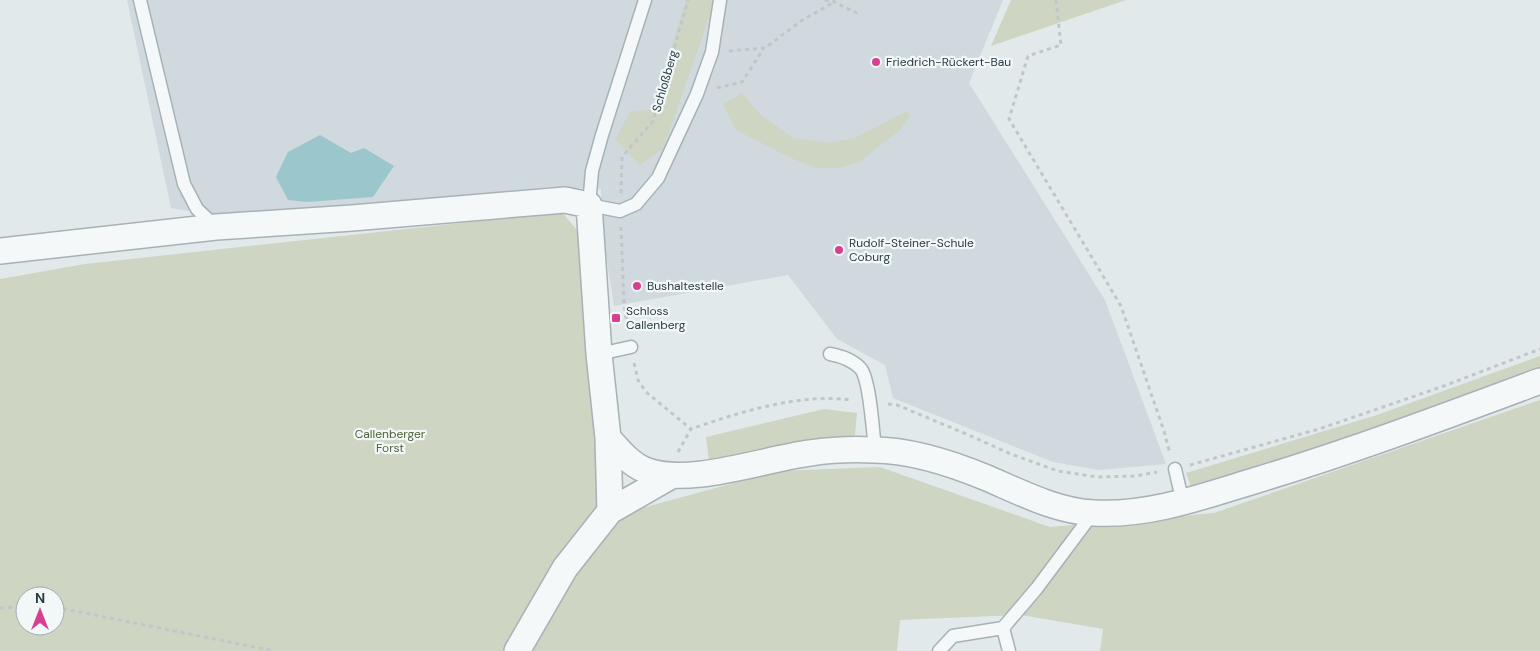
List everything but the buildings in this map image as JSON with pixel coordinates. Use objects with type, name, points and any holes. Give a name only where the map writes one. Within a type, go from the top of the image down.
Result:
[{"type":"street","points":[[0,251],[216,227],[566,200],[589,205],[599,354],[608,438],[610,510]]},
{"type":"street","points":[[608,438],[624,456],[644,469],[671,476],[720,471],[810,453],[875,450],[932,458],[985,477],[1048,505],[1093,513],[1136,512],[1183,502],[1283,472],[1425,424],[1540,381]]},
{"type":"street","points":[[517,651],[565,568],[610,510],[671,476]]},
{"type":"lane","points":[[140,0],[184,184],[196,209],[216,227]]},
{"type":"lane","points":[[645,0],[592,171],[589,205],[620,211],[636,204],[658,178],[697,94],[712,52],[720,0]]},
{"type":"lane","points":[[599,354],[631,347]]},
{"type":"lane","points":[[830,354],[845,357],[860,369],[868,384],[875,450]]},
{"type":"lane","points":[[1175,469],[1183,502]]},
{"type":"lane","points":[[939,651],[953,636],[1003,628],[1037,588],[1093,513]]},
{"type":"lane","points":[[1003,628],[1009,651]]},
{"type":"path","name":"Schloßberg","points":[[620,211],[622,157],[653,121],[688,0]]},
{"type":"path","points":[[825,0],[834,1],[859,14]]},
{"type":"path","points":[[1056,0],[1061,45],[1028,56],[1009,119],[1121,306],[1164,430],[1175,469]]},
{"type":"path","points":[[697,94],[742,82],[765,48],[801,20],[834,1]]},
{"type":"path","points":[[712,52],[765,48]]},
{"type":"path","points":[[691,429],[734,414],[786,403],[836,398],[898,405],[1011,454],[1058,471],[1098,477],[1136,476],[1175,469],[1319,429],[1444,386],[1540,350]]},
{"type":"path","points":[[0,608],[15,607]]},
{"type":"path","points":[[65,609],[274,651]]},
{"type":"shaded area","name":"Rudolf-Steiner-Schule Coburg","points":[[127,0],[1003,0],[969,83],[1105,300],[1166,464],[1099,470],[1053,462],[893,398],[885,365],[837,339],[788,275],[614,306],[601,224],[601,189],[549,187],[229,218],[171,208]]},
{"type":"green space","points":[[686,0],[713,0],[714,4],[663,149],[640,165],[615,139],[630,112],[653,109]]},
{"type":"green space","points":[[1011,0],[1126,0],[991,46]]},
{"type":"green space","points":[[742,93],[761,115],[793,138],[828,143],[855,138],[907,111],[911,115],[900,130],[858,163],[836,168],[816,168],[791,158],[736,130],[723,104]]},
{"type":"green space","name":"Callenberger Forst","points":[[562,212],[581,235],[603,450],[631,511],[778,471],[880,467],[1050,527],[1214,513],[1540,400],[1540,651],[1100,651],[1103,629],[1021,615],[900,620],[897,651],[0,651],[0,279],[85,264]]},
{"type":"green space","points":[[1540,356],[1540,369],[1289,459],[1191,487],[1186,473],[1377,415]]},
{"type":"green space","points":[[824,409],[857,413],[855,435],[709,462],[706,437]]},
{"type":"water","points":[[320,135],[351,153],[364,148],[394,166],[373,197],[307,202],[288,200],[276,177],[288,152]]},
{"type":"place","name":"Friedrich-Rückert-Bau","points":[[876,62]]},
{"type":"place","name":"Rudolf-Steiner-Schule Coburg","points":[[839,250]]},
{"type":"place","name":"Bushaltestelle","points":[[637,286]]},
{"type":"place","name":"Schloss Callenberg","points":[[616,318]]}]
